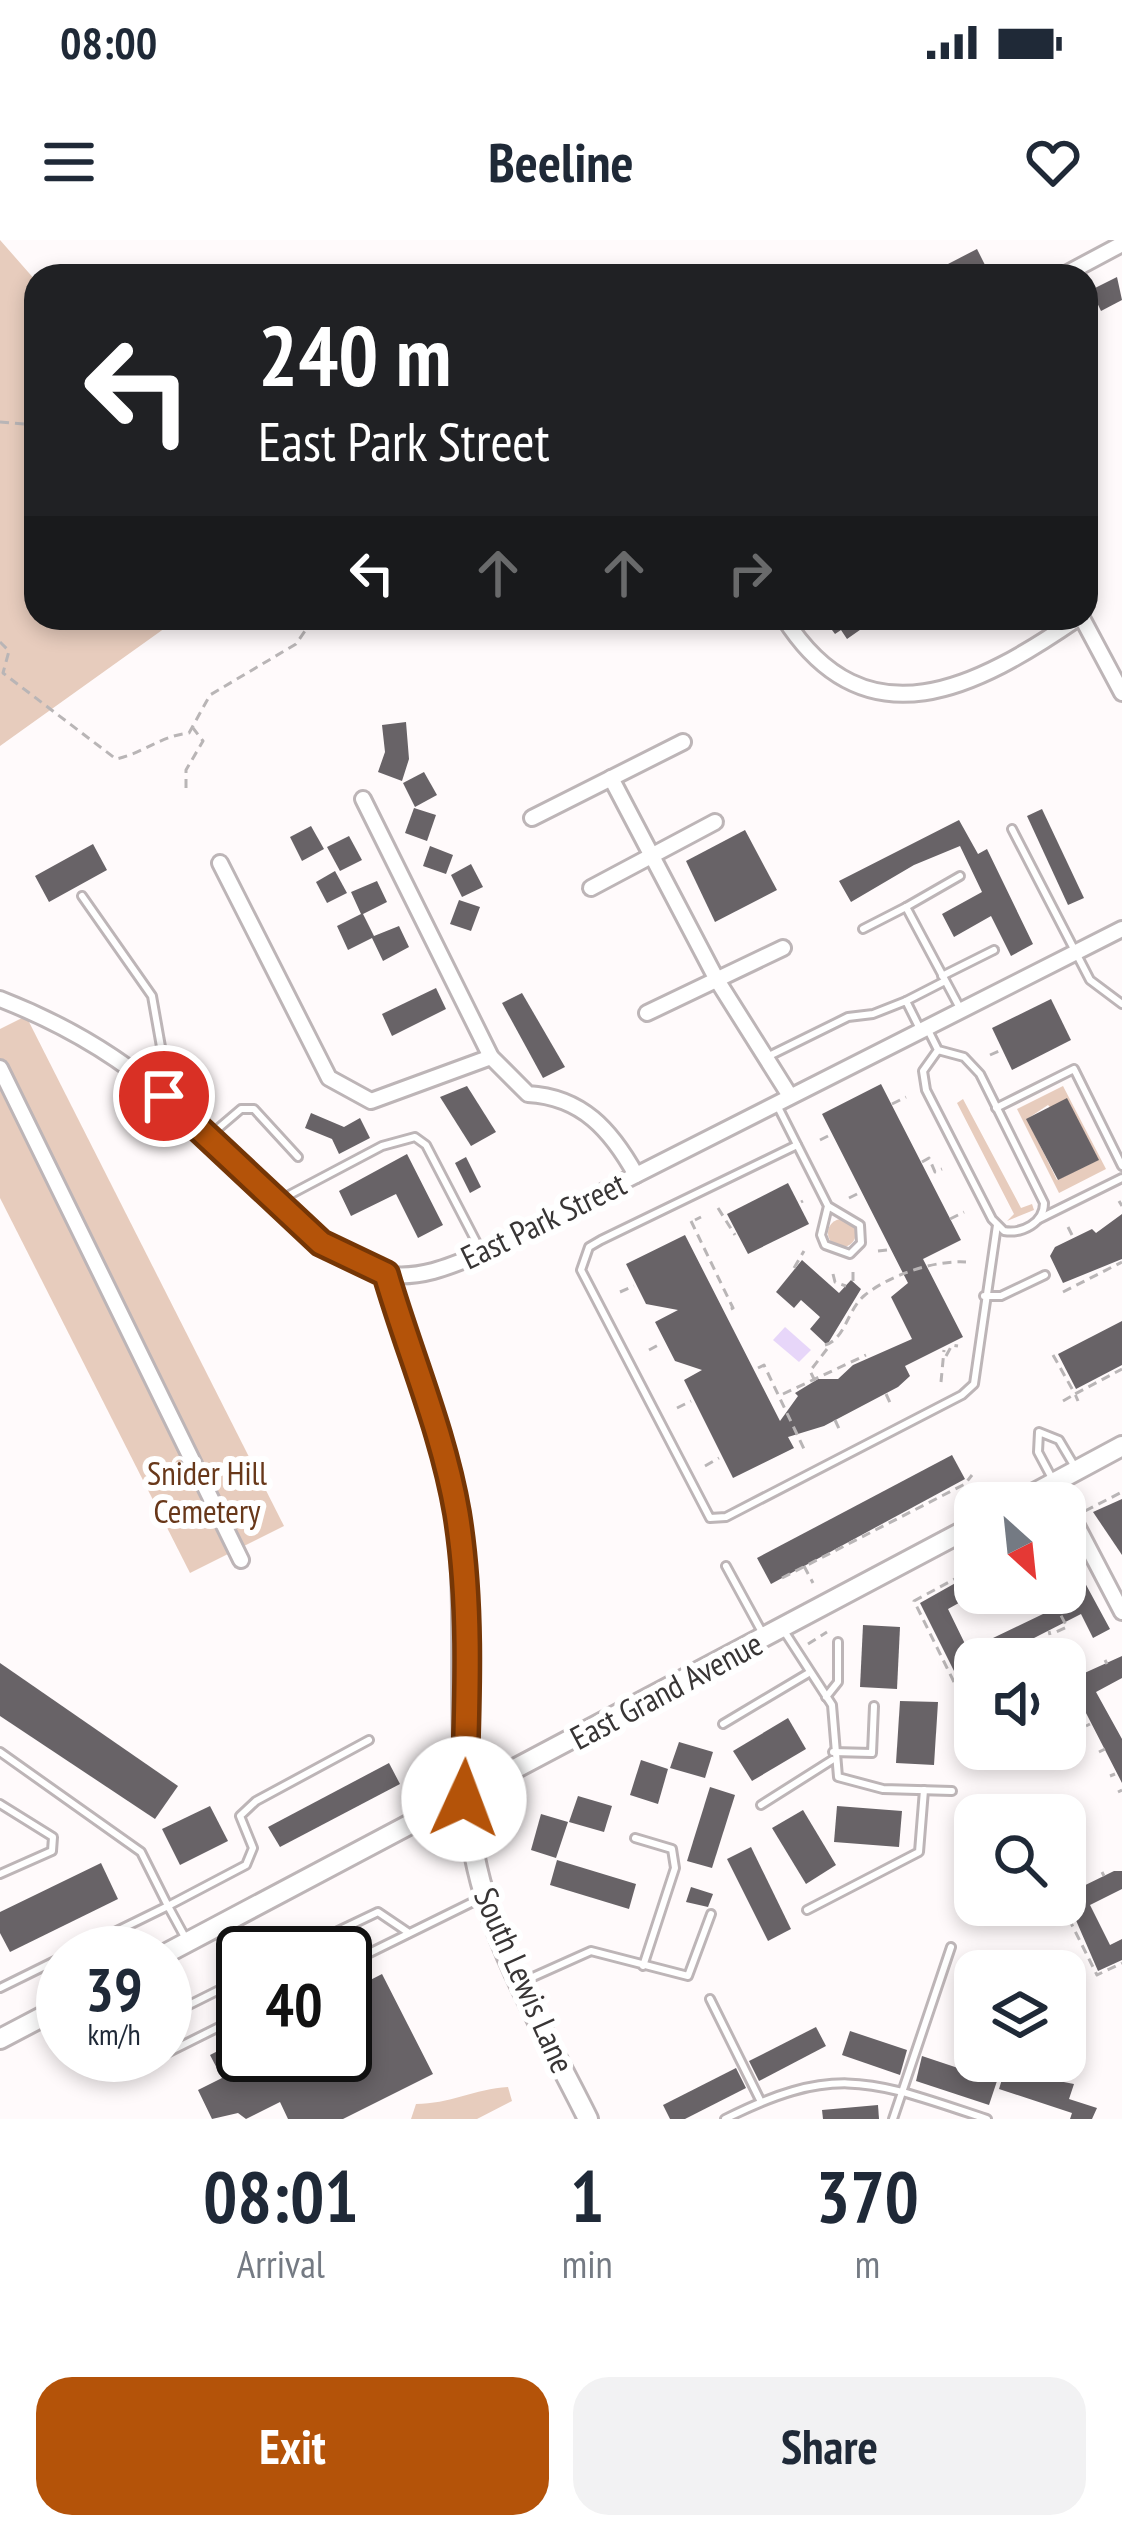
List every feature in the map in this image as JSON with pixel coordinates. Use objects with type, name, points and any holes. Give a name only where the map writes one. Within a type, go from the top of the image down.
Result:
[{"type":"street","points":[[1084,264],[1122,244]]},
{"type":"street","points":[[791,630],[805,652],[826,670],[845,681],[903,695],[951,690],[1019,658],[1062,630]]},
{"type":"street","points":[[1087,630],[1122,693]]},
{"type":"street","points":[[532,818],[683,742]]},
{"type":"street","points":[[611,778],[655,854],[717,980],[767,1056],[783,1100]]},
{"type":"street","points":[[363,799],[491,1057],[528,1094],[557,1096],[588,1114],[613,1135],[636,1175]]},
{"type":"street","points":[[591,888],[715,822]]},
{"type":"street","points":[[220,863],[329,1078],[371,1101],[491,1057]]},
{"type":"street","name":"East Park Street","points":[[386,1274],[414,1276],[482,1253],[1122,929]]},
{"type":"street","points":[[647,1013],[783,947]]},
{"type":"street","points":[[0,999],[50,1019],[157,1091],[321,1243],[386,1274]]},
{"type":"street","points":[[0,1068],[241,1560]]},
{"type":"street","name":"South Lewis Lane","points":[[386,1274],[435,1424],[457,1516],[465,1670],[464,1799],[484,1896],[520,1982],[588,2119]]},
{"type":"street","points":[[1054,1482],[1122,1446]]},
{"type":"street","name":"East Grand Avenue","points":[[192,1940],[954,1536]]},
{"type":"street","points":[[1086,1543],[1122,1612]]},
{"type":"street","points":[[0,2039],[36,2020]]},
{"type":"lane","points":[[1012,829],[1090,980],[1122,1004]]},
{"type":"lane","points":[[863,929],[961,876]]},
{"type":"lane","points":[[82,896],[152,996],[166,1076],[157,1091]]},
{"type":"lane","points":[[906,908],[961,1010]]},
{"type":"lane","points":[[767,1056],[848,1017],[873,1014],[906,1001],[994,950]]},
{"type":"lane","points":[[906,1001],[938,1050],[971,1063],[1044,1203],[1038,1220]]},
{"type":"lane","points":[[797,1144],[601,1240],[583,1257],[581,1270],[710,1518],[726,1517],[962,1395],[974,1384],[997,1225],[924,1085],[923,1071],[938,1050]]},
{"type":"lane","points":[[996,1108],[1074,1069],[1122,1166]]},
{"type":"lane","points":[[783,1100],[797,1144],[828,1206],[860,1225],[861,1243],[850,1253],[825,1245],[821,1235],[828,1206]]},
{"type":"lane","points":[[206,1138],[242,1109],[254,1109],[298,1157]]},
{"type":"lane","points":[[277,1202],[382,1146],[415,1137],[425,1145],[482,1253]]},
{"type":"lane","points":[[997,1225],[1013,1232],[1122,1178]]},
{"type":"lane","points":[[984,1296],[1000,1296],[1045,1274]]},
{"type":"lane","points":[[1054,1482],[1038,1452],[1039,1432],[1059,1440],[1076,1470]]},
{"type":"lane","points":[[726,1566],[826,1696],[833,1714],[832,1756],[838,1777],[847,1782],[952,1792]]},
{"type":"lane","points":[[826,1696],[838,1682],[838,1642]]},
{"type":"lane","points":[[723,1724],[807,1674]]},
{"type":"lane","points":[[761,1804],[832,1756],[872,1753],[874,1706]]},
{"type":"lane","points":[[127,1926],[246,1865],[253,1848],[240,1816],[256,1801],[369,1740]]},
{"type":"lane","points":[[0,1753],[141,1852],[179,1926]]},
{"type":"lane","points":[[807,1910],[919,1852],[924,1790]]},
{"type":"lane","points":[[0,1804],[53,1837],[52,1851],[0,1874]]},
{"type":"lane","points":[[635,1838],[672,1849],[675,1868],[643,1966]]},
{"type":"lane","points":[[372,1952],[484,1896]]},
{"type":"lane","points":[[349,1926],[378,1912],[409,1933]]},
{"type":"lane","points":[[520,1982],[591,1951],[688,1976],[711,1913]]},
{"type":"lane","points":[[228,1921],[231,1926]]},
{"type":"lane","points":[[893,2119],[951,1947]]},
{"type":"lane","points":[[0,1988],[36,1970]]},
{"type":"lane","points":[[710,1999],[761,2102]]},
{"type":"lane","points":[[725,2119],[805,2086],[845,2080],[903,2091],[987,2119]]},
{"type":"path","points":[[0,642],[9,651],[3,673],[116,759],[136,755],[161,736],[190,733],[210,695],[296,644],[306,630]]},
{"type":"path","points":[[186,788],[186,770],[202,741],[193,728]]},
{"type":"path","points":[[990,1055],[999,1051]]},
{"type":"path","points":[[892,1104],[906,1097]]},
{"type":"path","points":[[820,1140],[830,1135]]},
{"type":"path","points":[[922,1162],[935,1155]]},
{"type":"path","points":[[929,1159],[935,1172],[942,1169]]},
{"type":"path","points":[[849,1198],[859,1193]]},
{"type":"path","points":[[718,1208],[735,1235]]},
{"type":"path","points":[[950,1219],[964,1212]]},
{"type":"path","points":[[696,1219],[705,1250],[734,1308],[729,1310]]},
{"type":"path","points":[[1068,1227],[1072,1235]]},
{"type":"path","points":[[695,1255],[705,1250]]},
{"type":"path","points":[[878,1251],[888,1250]]},
{"type":"path","points":[[794,1268],[804,1251]]},
{"type":"path","points":[[814,1380],[810,1371],[862,1297],[937,1262],[966,1262]]},
{"type":"path","points":[[1063,1292],[1122,1262]]},
{"type":"path","points":[[853,1273],[853,1282]]},
{"type":"path","points":[[833,1274],[835,1282],[846,1286]]},
{"type":"path","points":[[905,1276],[909,1283]]},
{"type":"path","points":[[620,1292],[634,1286]]},
{"type":"path","points":[[649,1350],[662,1343]]},
{"type":"path","points":[[941,1382],[945,1353],[952,1345],[958,1346]]},
{"type":"path","points":[[781,1395],[866,1355]]},
{"type":"path","points":[[1053,1355],[1078,1401]]},
{"type":"path","points":[[758,1368],[764,1365],[781,1395],[805,1451]]},
{"type":"path","points":[[1063,1401],[1122,1369]]},
{"type":"path","points":[[1105,1376],[1110,1384]]},
{"type":"path","points":[[886,1394],[892,1407]]},
{"type":"path","points":[[677,1408],[691,1401]]},
{"type":"path","points":[[835,1420],[841,1433]]},
{"type":"path","points":[[786,1426],[795,1422]]},
{"type":"path","points":[[705,1466],[719,1459]]},
{"type":"path","points":[[782,1578],[972,1475]]},
{"type":"path","points":[[1086,1511],[1122,1492]]},
{"type":"path","points":[[804,1567],[813,1583]]},
{"type":"path","points":[[954,1581],[914,1601],[954,1682]]},
{"type":"path","points":[[1051,1633],[1067,1627],[1061,1614]]},
{"type":"path","points":[[802,1649],[827,1632]]},
{"type":"path","points":[[934,1640],[940,1637]]},
{"type":"path","points":[[1075,1926],[1097,1976],[1122,1964]]},
{"type":"green space","points":[[0,240],[24,267],[24,630],[162,630],[0,746]]},
{"type":"green space","name":"Snider Hill Cemetery","points":[[26,1016],[284,1526],[190,1573],[0,1198],[0,1029]]},
{"type":"green space","points":[[1063,1086],[1106,1169],[1059,1193],[1017,1109]],"holes":[[[1048,1105],[1098,1160],[1057,1180],[1027,1119]]]},
{"type":"green space","points":[[963,1099],[1021,1208],[1032,1204],[1034,1210],[1007,1221],[1014,1214],[957,1103]]},
{"type":"green space","points":[[842,1219],[852,1223],[856,1233],[852,1243],[842,1247],[832,1243],[828,1233],[832,1223]]},
{"type":"green space","points":[[508,2087],[512,2101],[477,2119],[411,2119],[416,2104]]},
{"type":"shaded area","points":[[785,1327],[811,1350],[799,1362],[773,1340]]},
{"type":"building","points":[[977,249],[984,264],[948,264]]},
{"type":"building","points":[[1117,277],[1122,300],[1101,311],[1098,286]]},
{"type":"building","points":[[406,722],[409,759],[402,781],[378,772],[385,752],[382,725]]},
{"type":"building","points":[[424,772],[437,795],[415,807],[403,783]]},
{"type":"building","points":[[414,808],[436,815],[427,841],[405,833]]},
{"type":"building","points":[[1042,809],[1084,898],[1068,905],[1027,816]]},
{"type":"building","points":[[959,820],[978,854],[987,849],[1033,944],[1011,956],[991,916],[954,937],[942,914],[982,892],[960,846],[914,865],[851,902],[839,881]]},
{"type":"building","points":[[311,826],[324,849],[302,861],[290,837]]},
{"type":"building","points":[[745,830],[777,890],[715,922],[686,861]]},
{"type":"building","points":[[349,836],[362,860],[340,871],[327,847]]},
{"type":"building","points":[[93,844],[107,870],[49,902],[35,876]]},
{"type":"building","points":[[430,846],[453,855],[446,874],[423,866]]},
{"type":"building","points":[[471,864],[483,887],[462,897],[451,875]]},
{"type":"building","points":[[335,871],[347,893],[327,903],[316,882]]},
{"type":"building","points":[[377,881],[387,902],[363,914],[374,936],[399,926],[409,947],[383,961],[372,938],[348,950],[337,926],[361,914],[351,892]]},
{"type":"building","points":[[459,900],[480,907],[471,931],[450,924]]},
{"type":"building","points":[[436,988],[446,1009],[392,1036],[382,1014]]},
{"type":"building","points":[[522,993],[565,1067],[543,1078],[502,1003]]},
{"type":"building","points":[[1051,999],[1071,1040],[1012,1070],[992,1028]]},
{"type":"building","points":[[881,1084],[961,1240],[923,1259],[963,1337],[905,1366],[910,1376],[898,1387],[824,1426],[788,1437],[794,1448],[733,1478],[684,1380],[702,1370],[675,1361],[655,1322],[678,1310],[646,1304],[626,1264],[685,1235],[780,1421],[798,1396],[795,1393],[818,1379],[838,1379],[853,1365],[912,1339],[891,1297],[908,1283],[822,1114]]},
{"type":"building","points":[[467,1086],[496,1132],[471,1146],[440,1097]]},
{"type":"building","points":[[1067,1098],[1099,1160],[1058,1180],[1026,1119]]},
{"type":"building","points":[[311,1113],[344,1127],[360,1118],[370,1138],[339,1154],[332,1139],[305,1128]]},
{"type":"building","points":[[407,1154],[443,1225],[418,1238],[396,1194],[351,1216],[339,1191]]},
{"type":"building","points":[[466,1157],[481,1187],[470,1193],[455,1163]]},
{"type":"building","points":[[788,1183],[809,1224],[748,1254],[727,1214]]},
{"type":"building","points":[[1122,1214],[1122,1259],[1063,1283],[1050,1256],[1055,1247],[1092,1229],[1096,1233]]},
{"type":"building","points":[[802,1260],[839,1293],[851,1280],[861,1289],[827,1345],[810,1329],[820,1317],[801,1300],[794,1308],[776,1292]]},
{"type":"building","points":[[1122,1321],[1122,1365],[1076,1389],[1058,1354]]},
{"type":"building","points":[[952,1455],[965,1479],[771,1584],[757,1558]]},
{"type":"building","points":[[1122,1499],[1122,1555],[1093,1512]]},
{"type":"building","points":[[954,1584],[954,1606],[948,1609],[962,1638],[954,1638],[954,1671],[920,1603]]},
{"type":"building","points":[[1086,1585],[1110,1629],[1093,1638],[1081,1614],[1086,1614]]},
{"type":"building","points":[[1043,1614],[1081,1614],[1034,1638],[993,1638]]},
{"type":"building","points":[[863,1625],[900,1627],[897,1689],[860,1687]]},
{"type":"building","points":[[1122,1656],[1122,1678],[1096,1692],[1122,1739],[1122,1783],[1086,1713],[1086,1672]]},
{"type":"building","points":[[0,1663],[178,1786],[155,1819],[0,1716]]},
{"type":"building","points":[[900,1701],[938,1702],[934,1765],[896,1763]]},
{"type":"building","points":[[788,1718],[806,1749],[752,1781],[733,1751]]},
{"type":"building","points":[[679,1742],[713,1752],[705,1778],[670,1768]]},
{"type":"building","points":[[641,1760],[668,1769],[658,1804],[630,1795]]},
{"type":"building","points":[[389,1763],[400,1784],[280,1847],[268,1827]]},
{"type":"building","points":[[710,1787],[735,1795],[712,1868],[687,1861]]},
{"type":"building","points":[[578,1796],[612,1806],[604,1832],[569,1822]]},
{"type":"building","points":[[210,1806],[228,1841],[180,1865],[162,1829]]},
{"type":"building","points":[[837,1806],[902,1811],[899,1847],[834,1842]]},
{"type":"building","points":[[803,1810],[836,1865],[806,1884],[772,1828]]},
{"type":"building","points":[[541,1814],[568,1822],[556,1858],[531,1850]]},
{"type":"building","points":[[751,1847],[791,1929],[768,1941],[727,1859]]},
{"type":"building","points":[[557,1860],[636,1884],[629,1909],[550,1885]]},
{"type":"building","points":[[101,1863],[118,1899],[63,1926],[36,1926],[36,1939],[10,1952],[0,1933],[0,1912]]},
{"type":"building","points":[[1122,1871],[1122,1889],[1090,1905],[1110,1945],[1122,1939],[1122,1960],[1098,1971],[1078,1926],[1086,1926],[1086,1885]]},
{"type":"building","points":[[691,1887],[713,1894],[708,1907],[686,1902]]},
{"type":"building","points":[[382,1974],[433,2074],[343,2119],[288,2119],[280,2102],[246,2119],[238,2113],[212,2119],[198,2090],[216,2081],[372,2082],[372,1979]]},
{"type":"building","points":[[816,2027],[826,2046],[759,2081],[749,2061]]},
{"type":"building","points":[[850,2031],[907,2050],[900,2075],[842,2055]]},
{"type":"building","points":[[922,2056],[954,2067],[954,2082],[997,2082],[989,2105],[916,2081]]},
{"type":"building","points":[[736,2068],[746,2088],[685,2119],[670,2119],[663,2105]]},
{"type":"building","points":[[1001,2082],[1064,2082],[1074,2084],[1069,2099],[1097,2108],[1092,2119],[1070,2119],[1072,2113],[999,2089]]},
{"type":"building","points":[[878,2105],[879,2119],[823,2119],[822,2110]]},
{"type":"route","points":[[164,1096],[321,1243],[364,1268],[386,1274],[435,1424],[457,1516],[465,1670],[464,1799]]}]
